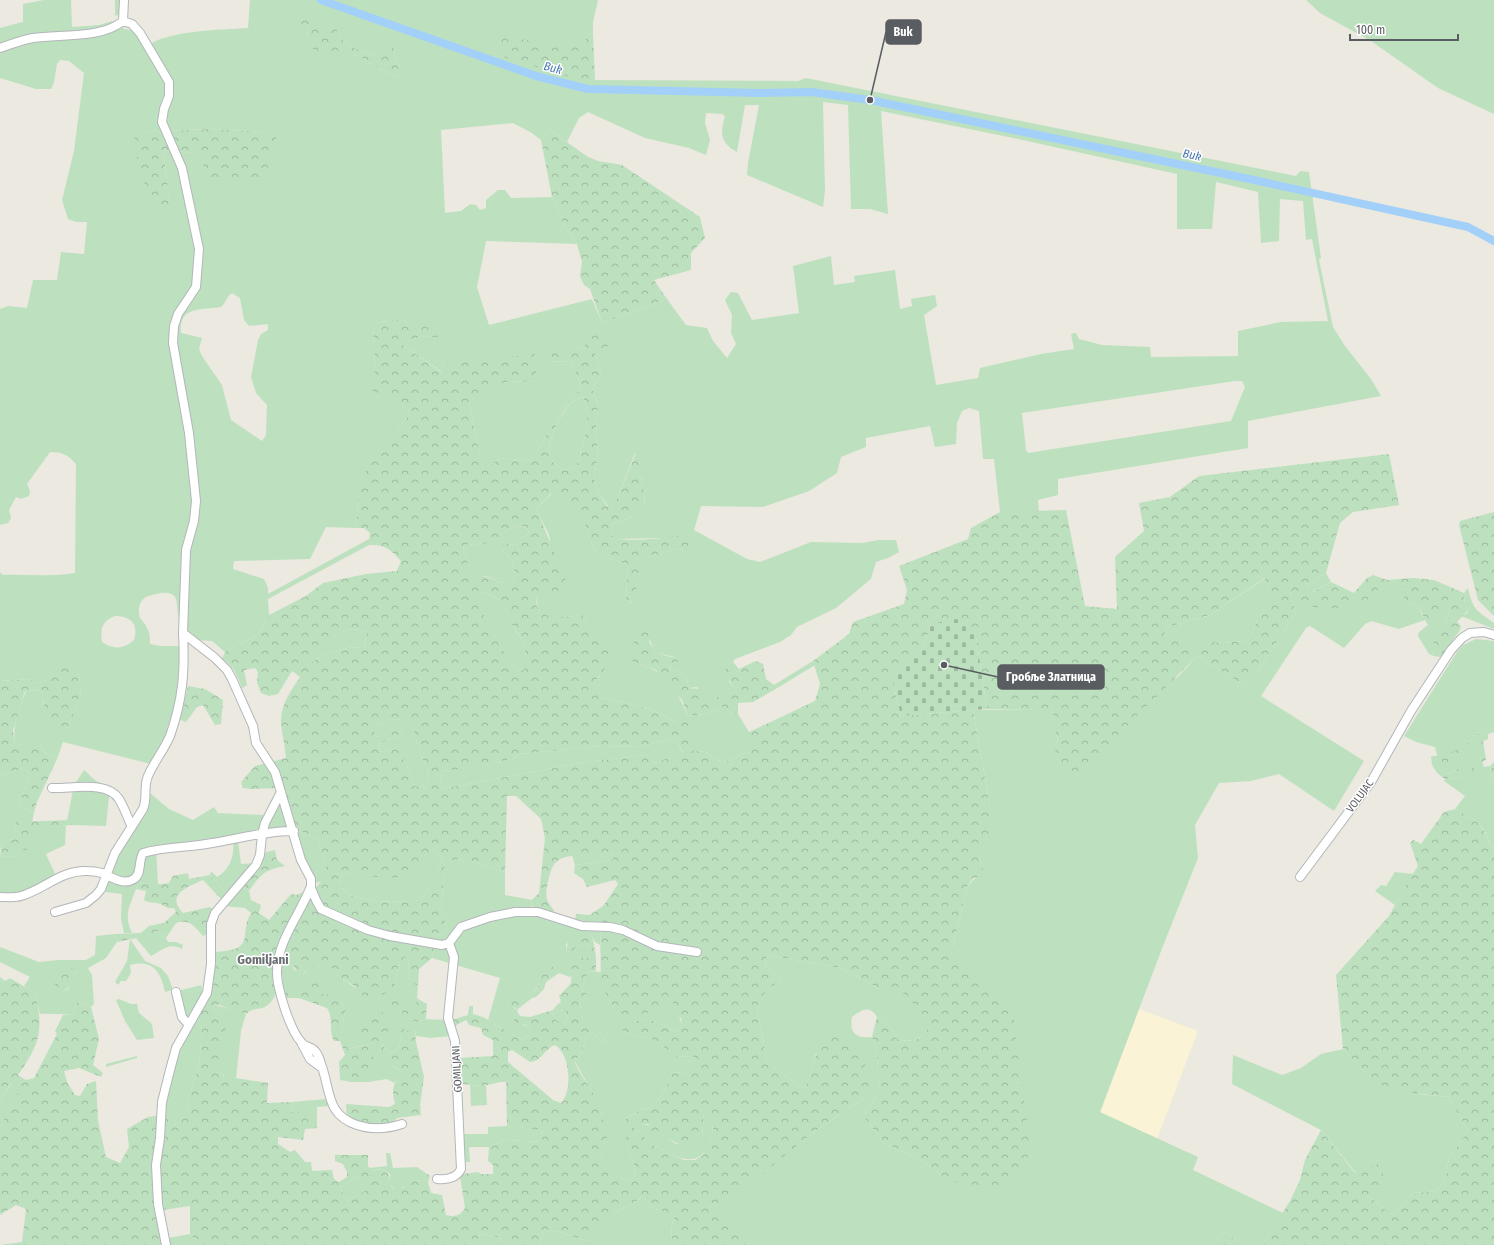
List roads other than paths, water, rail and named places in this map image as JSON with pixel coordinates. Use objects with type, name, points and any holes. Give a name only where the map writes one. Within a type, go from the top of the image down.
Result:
[{"type":"street","points":[[0,48],[32,39],[94,33],[115,28],[123,21],[124,0]]},
{"type":"street","points":[[55,912],[68,909],[91,900],[101,889],[105,875],[115,853],[145,803],[145,786],[147,777],[170,736],[180,703],[185,668],[182,626],[186,550],[194,521],[196,501],[190,433],[173,343],[174,326],[178,314],[196,287],[199,249],[182,168],[162,122],[164,109],[169,96],[169,82],[140,32],[132,24],[123,21]]},
{"type":"street","name":"VOLUJAC","points":[[1300,877],[1371,782],[1411,711],[1451,650],[1462,638],[1476,632],[1494,635]]},
{"type":"street","points":[[183,633],[227,670],[253,726],[256,744],[275,772],[294,831],[301,860],[311,880],[311,886],[321,909],[368,930],[390,936],[442,945],[449,944],[461,927],[490,917],[515,912],[538,912],[582,926],[610,927],[623,930],[657,946],[697,952]]},
{"type":"street","points":[[52,788],[98,787],[110,792],[118,797],[131,825]]},
{"type":"street","points":[[166,1245],[156,1186],[162,1102],[176,1048],[188,1024],[207,993],[211,964],[211,924],[215,913],[256,865],[260,855],[265,823],[281,792]]},
{"type":"street","points":[[0,897],[22,895],[55,879],[72,873],[87,871],[105,875],[112,879],[126,881],[133,880],[138,875],[140,857],[149,851],[169,847],[211,844],[294,831]]},
{"type":"street","points":[[311,886],[280,953],[277,969],[278,984],[282,1000],[294,1031],[302,1044],[314,1050],[322,1068],[331,1104],[342,1119],[362,1126],[380,1128],[402,1124]]},
{"type":"street","name":"GOMILJANI","points":[[437,1179],[457,1175],[461,1169],[457,1058],[455,1042],[448,1018],[454,957],[449,944]]},
{"type":"street","points":[[176,992],[182,1017],[188,1024]]},
{"type":"waterway","name":"Buk","points":[[321,0],[536,76],[588,89],[760,93],[811,92],[870,100],[1254,180],[1468,227],[1494,241]]},
{"type":"place","name":"Buk","points":[[870,100]]},
{"type":"place","name":"Гробље Златница","points":[[944,665]]},
{"type":"district","name":"Gomiljani","points":[[263,959]]}]
